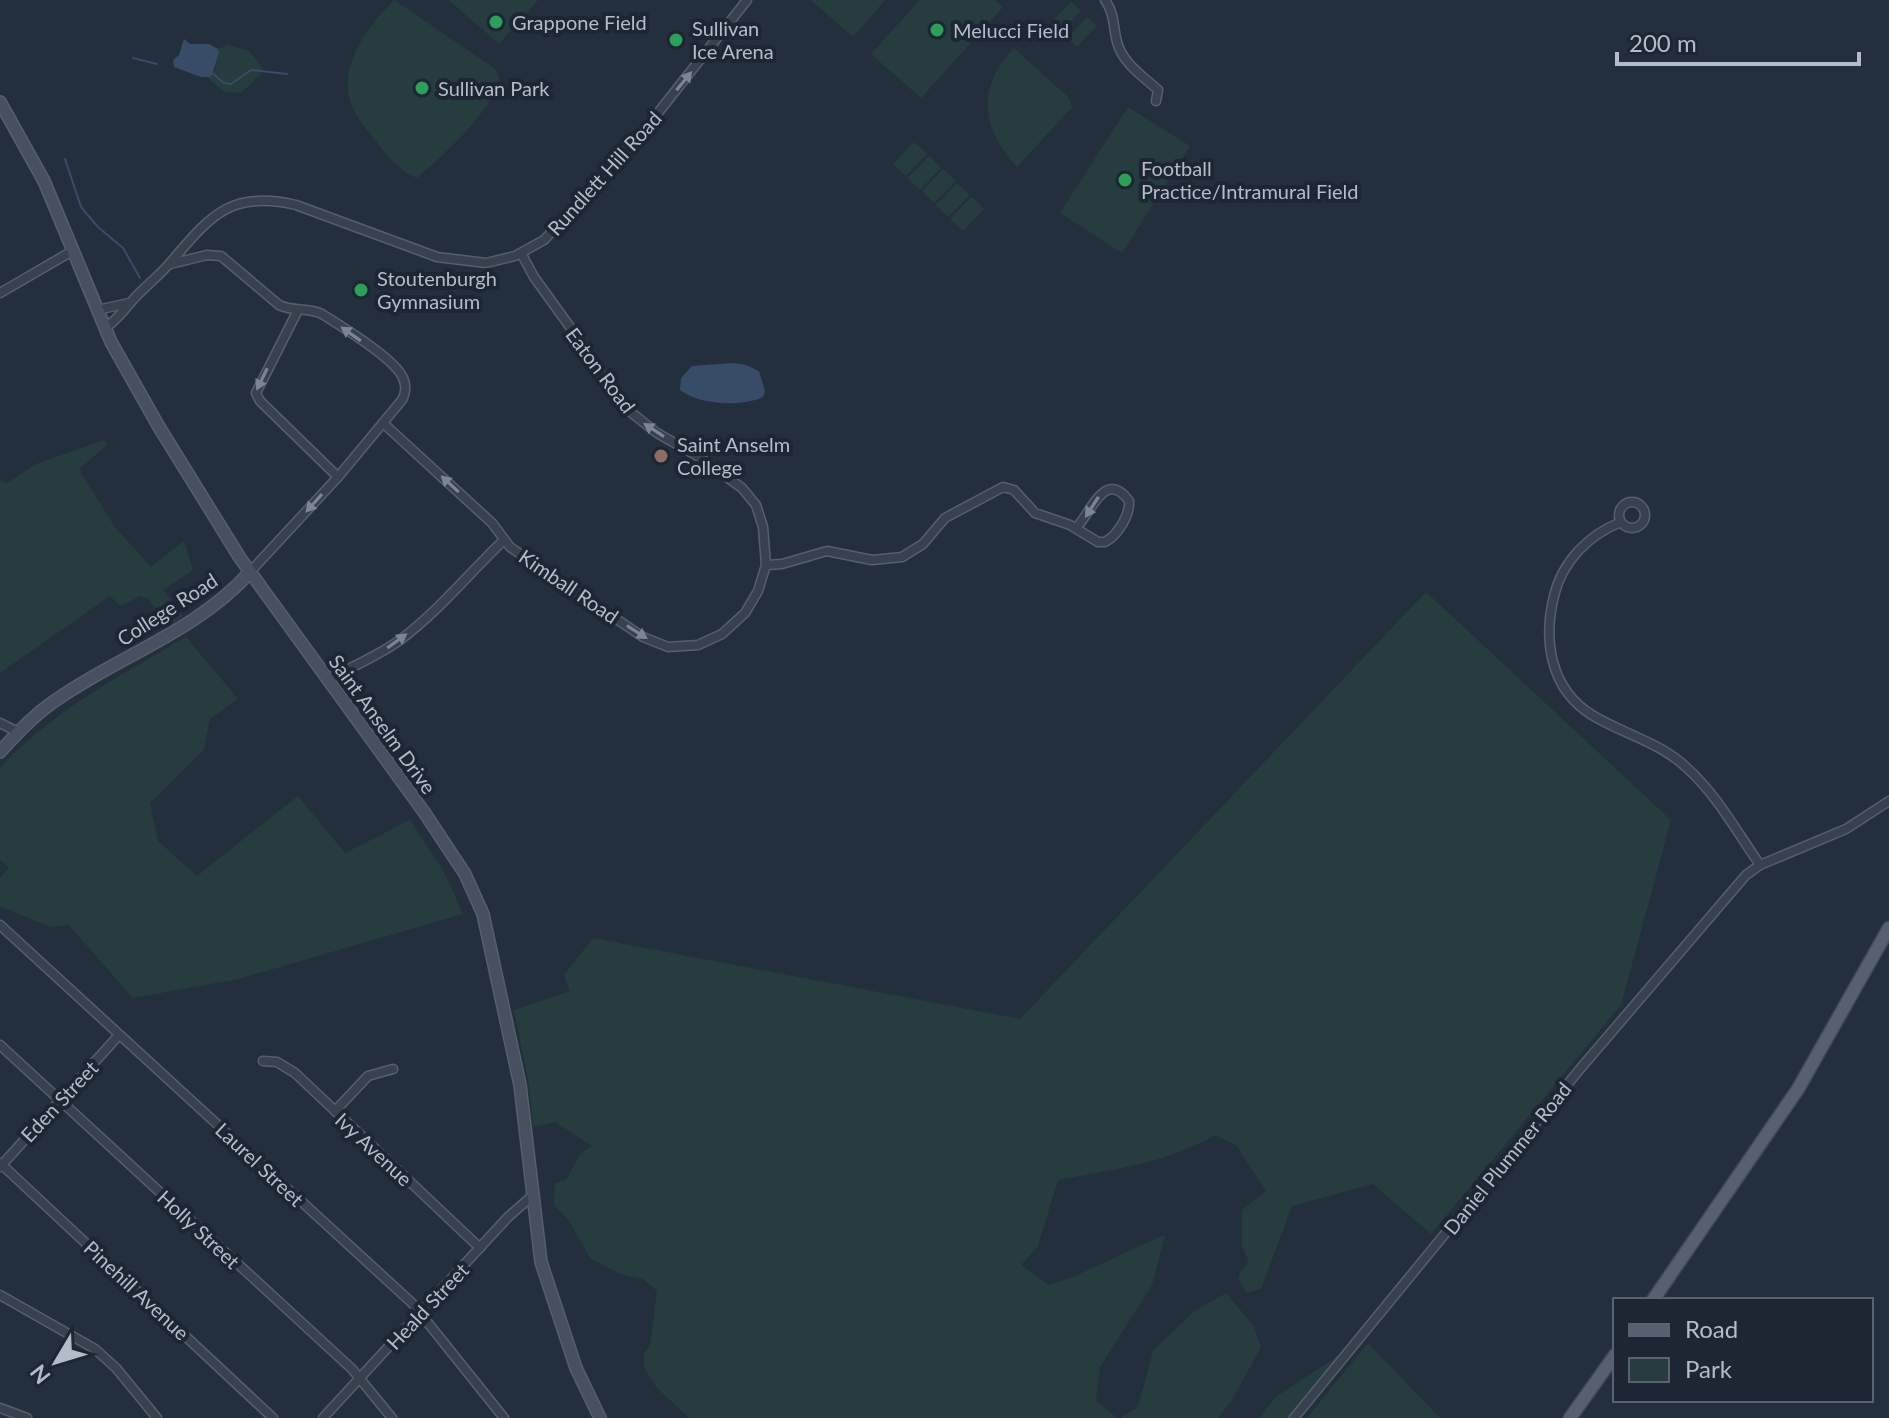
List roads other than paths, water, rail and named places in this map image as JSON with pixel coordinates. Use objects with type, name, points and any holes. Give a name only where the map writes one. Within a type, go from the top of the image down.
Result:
[{"type":"main road","points":[[1654,1298],[1798,1089],[1889,928]]},
{"type":"main road","points":[[1570,1418],[1613,1358]]},
{"type":"street","name":"Rundlett Hill Road","points":[[105,328],[121,316],[210,218],[229,207],[263,201],[282,202],[318,211],[445,259],[486,263],[502,261],[539,244],[650,123],[747,0]]},
{"type":"street","points":[[1105,0],[1113,16],[1120,50],[1131,66],[1158,90],[1156,101]]},
{"type":"street","name":"Saint Anselm Drive","points":[[0,102],[35,161],[105,328],[159,427],[250,572],[453,855],[478,900],[497,972],[520,1085],[541,1262],[551,1300],[579,1377],[600,1418]]},
{"type":"street","points":[[0,293],[74,250]]},
{"type":"street","name":"Eaton Road","points":[[521,253],[607,385],[628,410],[657,433],[699,457],[753,500],[763,527],[766,565]]},
{"type":"street","name":"College Road","points":[[0,752],[18,732],[66,693],[188,622],[250,572],[338,477],[405,394],[406,386],[401,374],[380,355],[322,314],[279,305],[221,256],[207,255],[169,264]]},
{"type":"street","points":[[97,310],[130,303]]},
{"type":"street","points":[[298,310],[256,393],[267,408],[338,477]]},
{"type":"street","points":[[383,423],[492,523],[504,540]]},
{"type":"street","points":[[766,565],[782,564],[827,551],[880,560],[902,557],[923,544],[945,518],[1003,487],[1012,489],[1035,513],[1076,528],[1098,542],[1108,541],[1115,535],[1128,510],[1129,501],[1119,491],[1109,489],[1102,492],[1076,528]]},
{"type":"street","points":[[1621,522],[1601,532],[1579,550],[1555,590],[1549,646],[1553,664],[1566,691],[1585,710],[1651,743],[1689,769],[1708,790],[1760,865],[1846,829],[1889,801]]},
{"type":"street","name":"Kimball Road","points":[[329,679],[380,653],[405,636],[504,540],[519,554],[643,637],[668,647],[684,648],[705,643],[736,623],[754,599],[766,565]]},
{"type":"street","points":[[0,723],[18,732]]},
{"type":"street","name":"Daniel Plummer Road","points":[[1294,1418],[1580,1069],[1746,875],[1760,865]]},
{"type":"street","name":"Laurel Street","points":[[0,925],[421,1313],[504,1418]]},
{"type":"street","name":"Eden Street","points":[[1,1165],[119,1035]]},
{"type":"street","name":"Holly Street","points":[[0,1045],[360,1378],[392,1418]]},
{"type":"street","name":"Ivy Avenue","points":[[263,1061],[277,1062],[287,1067],[480,1248]]},
{"type":"street","points":[[335,1111],[362,1080],[374,1073],[393,1069]]},
{"type":"street","name":"Pinehill Avenue","points":[[1,1165],[273,1418]]},
{"type":"street","name":"Heald Street","points":[[323,1418],[532,1196]]},
{"type":"street","points":[[0,1295],[95,1349],[116,1368],[157,1418]]},
{"type":"street","points":[[0,1408],[27,1418]]},
{"type":"water","points":[[184,39],[190,44],[209,44],[218,49],[211,77],[201,77],[174,67],[173,60],[179,55]]},
{"type":"water","points":[[733,363],[759,371],[765,391],[763,397],[720,403],[698,399],[680,390],[681,378],[692,366]]},
{"type":"waterway","points":[[133,58],[157,64]]},
{"type":"waterway","points":[[213,74],[224,83],[231,84],[251,70],[287,74]]},
{"type":"waterway","points":[[65,159],[81,207],[98,227],[123,248],[140,278]]},
{"type":"place","name":"Grappone Field","points":[[496,22]]},
{"type":"place","name":"Melucci Field","points":[[937,30]]},
{"type":"place","name":"Sullivan Ice Arena","points":[[676,40]]},
{"type":"place","name":"Sullivan Park","points":[[422,88]]},
{"type":"place","name":"Football Practice/Intramural Field","points":[[1125,180]]},
{"type":"place","name":"Stoutenburgh Gymnasium","points":[[361,290]]},
{"type":"place","name":"Saint Anselm College","points":[[661,456]]}]
